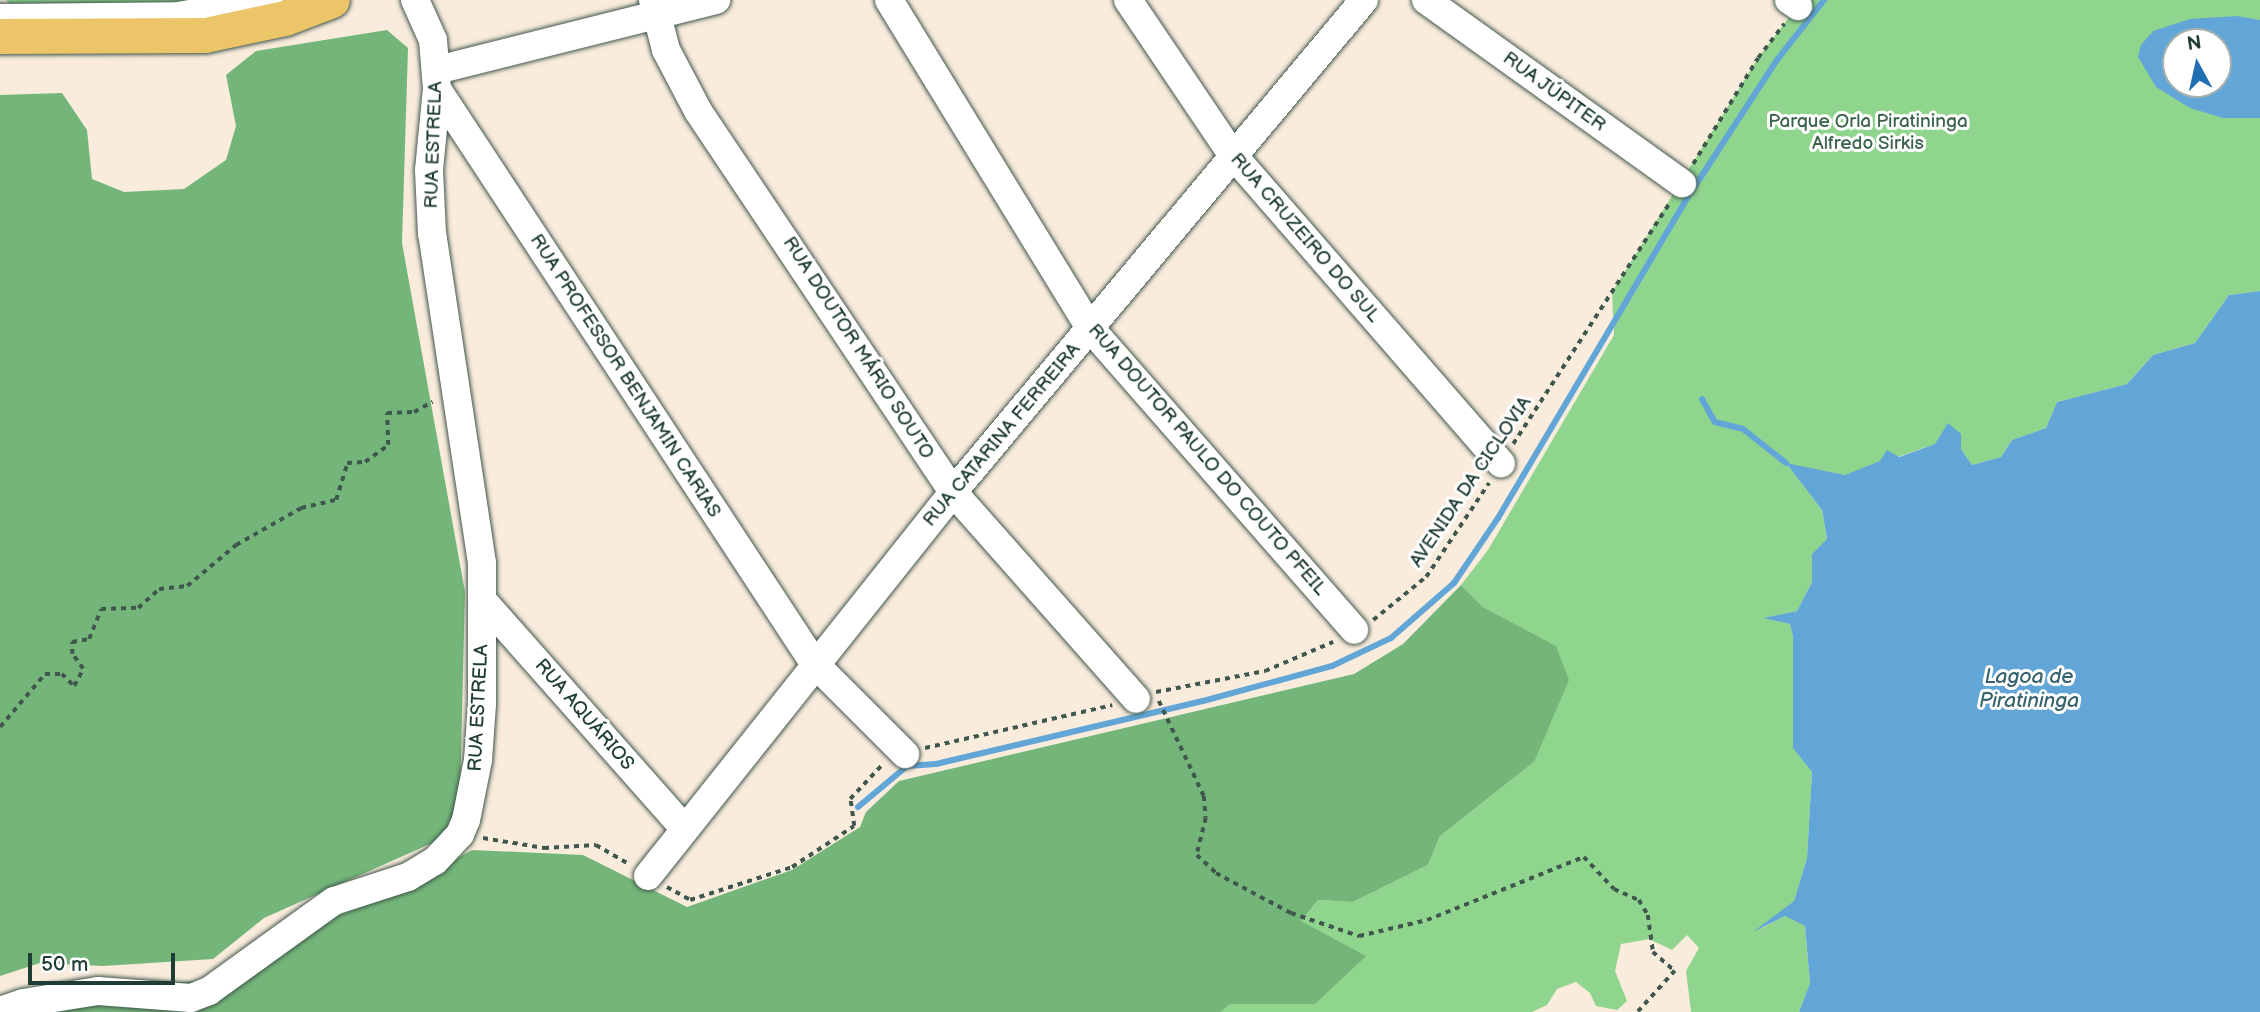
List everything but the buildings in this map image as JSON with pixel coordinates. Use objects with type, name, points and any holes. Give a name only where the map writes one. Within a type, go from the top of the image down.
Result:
[{"type":"main road","points":[[0,36],[205,35],[285,18],[332,0]]},
{"type":"street","points":[[0,18],[178,16],[270,0]]},
{"type":"street","points":[[415,0],[430,25],[437,79],[655,7],[716,0]]},
{"type":"street","name":"RUA DOUTOR PAULO DO COUTO PFEIL","points":[[889,0],[1090,328],[1353,631]]},
{"type":"street","name":"RUA CRUZEIRO DO SUL","points":[[1128,0],[1232,154],[1501,463]]},
{"type":"street","name":"RUA CATARINA FERREIRA","points":[[648,876],[814,663],[953,492],[1232,154],[1364,0]]},
{"type":"street","name":"RUA JÚPITER","points":[[1426,0],[1682,183]]},
{"type":"street","name":"RUA DOUTOR MÁRIO SOUTO","points":[[655,7],[666,50],[698,111],[953,492],[1148,701]]},
{"type":"street","name":"RUA ESTRELA","points":[[0,1011],[23,1003],[98,991],[191,998],[209,991],[334,901],[408,877],[435,861],[460,834],[472,801],[482,704],[484,602],[473,490],[432,234],[429,170],[437,79]]},
{"type":"street","name":"RUA PROFESSOR BENJAMIN CARIAS","points":[[437,79],[814,663],[905,754]]},
{"type":"street","name":"RUA AQUÁRIOS","points":[[484,602],[684,828]]},
{"type":"path","name":"AVENIDA DA CICLOVIA","points":[[905,754],[1148,701],[1181,686],[1265,671],[1385,614],[1426,577],[1682,183],[1793,3]]},
{"type":"path","points":[[0,727],[45,674],[62,674],[74,686],[83,669],[72,654],[72,642],[89,639],[101,608],[138,608],[159,589],[187,586],[236,545],[301,508],[336,500],[347,463],[365,462],[388,445],[387,413],[414,412],[432,405],[433,393]]},
{"type":"path","points":[[1148,701],[1165,714],[1205,796],[1206,818],[1197,855],[1216,873],[1291,913],[1359,936],[1427,920],[1584,857],[1614,889],[1639,900],[1648,915],[1653,953],[1675,971],[1638,1012]]},
{"type":"green space","points":[[6,0],[231,0],[16,9]]},
{"type":"green space","name":"Parque Orla Piratininga Alfredo Sirkis","points":[[1802,0],[2260,0],[2260,291],[2229,295],[2195,343],[2153,355],[2127,384],[2057,402],[2046,428],[2012,440],[2001,457],[1972,465],[1961,449],[1935,444],[1845,475],[1787,464],[1822,510],[1827,540],[1812,554],[1812,582],[1797,611],[1765,618],[1790,624],[1793,637],[1793,747],[1812,772],[1807,858],[1794,901],[1758,930],[1785,916],[1805,926],[1810,983],[1799,1012],[1691,1012],[1686,971],[1699,948],[1687,935],[1672,950],[1649,939],[1621,944],[1615,971],[1627,1001],[1617,1010],[1596,1006],[1590,993],[1576,982],[1557,989],[1547,1005],[1532,1012],[1221,1012],[1230,1004],[1315,1003],[1301,921],[1318,900],[1353,902],[1428,865],[1440,836],[1534,762],[1556,647],[1483,607],[1461,585],[1488,550],[1614,335],[1612,292],[1758,58]]},
{"type":"green space","points":[[387,30],[408,48],[402,243],[465,592],[460,795],[450,828],[432,843],[264,918],[213,959],[103,966],[40,963],[0,976],[0,95],[62,93],[87,130],[92,179],[124,192],[184,189],[226,160],[236,126],[226,75],[256,51]]},
{"type":"green space","points":[[1461,585],[1483,607],[1556,646],[1569,680],[1534,762],[1440,836],[1428,865],[1353,902],[1318,900],[1301,921],[1366,956],[1315,1004],[1230,1004],[1221,1012],[0,1012],[152,984],[224,979],[270,944],[404,888],[472,850],[583,855],[687,907],[792,870],[860,827],[866,812],[899,781],[1354,674],[1403,644]]},
{"type":"water","points":[[2237,16],[2260,20],[2260,118],[2223,118],[2190,108],[2174,98],[2232,98],[2232,28],[2162,28],[2190,19]]},
{"type":"water","points":[[2162,28],[2162,91],[2156,87],[2138,57],[2141,45],[2153,31]]},
{"type":"water","name":"Lagoa de Piratininga","points":[[2260,291],[2260,1012],[1799,1012],[1810,983],[1805,926],[1785,916],[1753,932],[1794,901],[1807,858],[1812,772],[1793,748],[1793,637],[1790,624],[1763,618],[1797,611],[1812,582],[1812,554],[1827,539],[1822,510],[1786,463],[1845,475],[1880,461],[1887,450],[1899,457],[1935,444],[1948,423],[1961,434],[1961,449],[1972,465],[2001,457],[2012,440],[2046,428],[2057,402],[2127,384],[2153,355],[2195,343],[2229,295]]},
{"type":"waterway","points":[[858,807],[907,766],[936,764],[1203,701],[1332,666],[1391,638],[1454,583],[1498,518],[1684,203],[1777,60],[1824,0]]},
{"type":"waterway","points":[[1702,399],[1715,422],[1743,429],[1786,463]]}]
